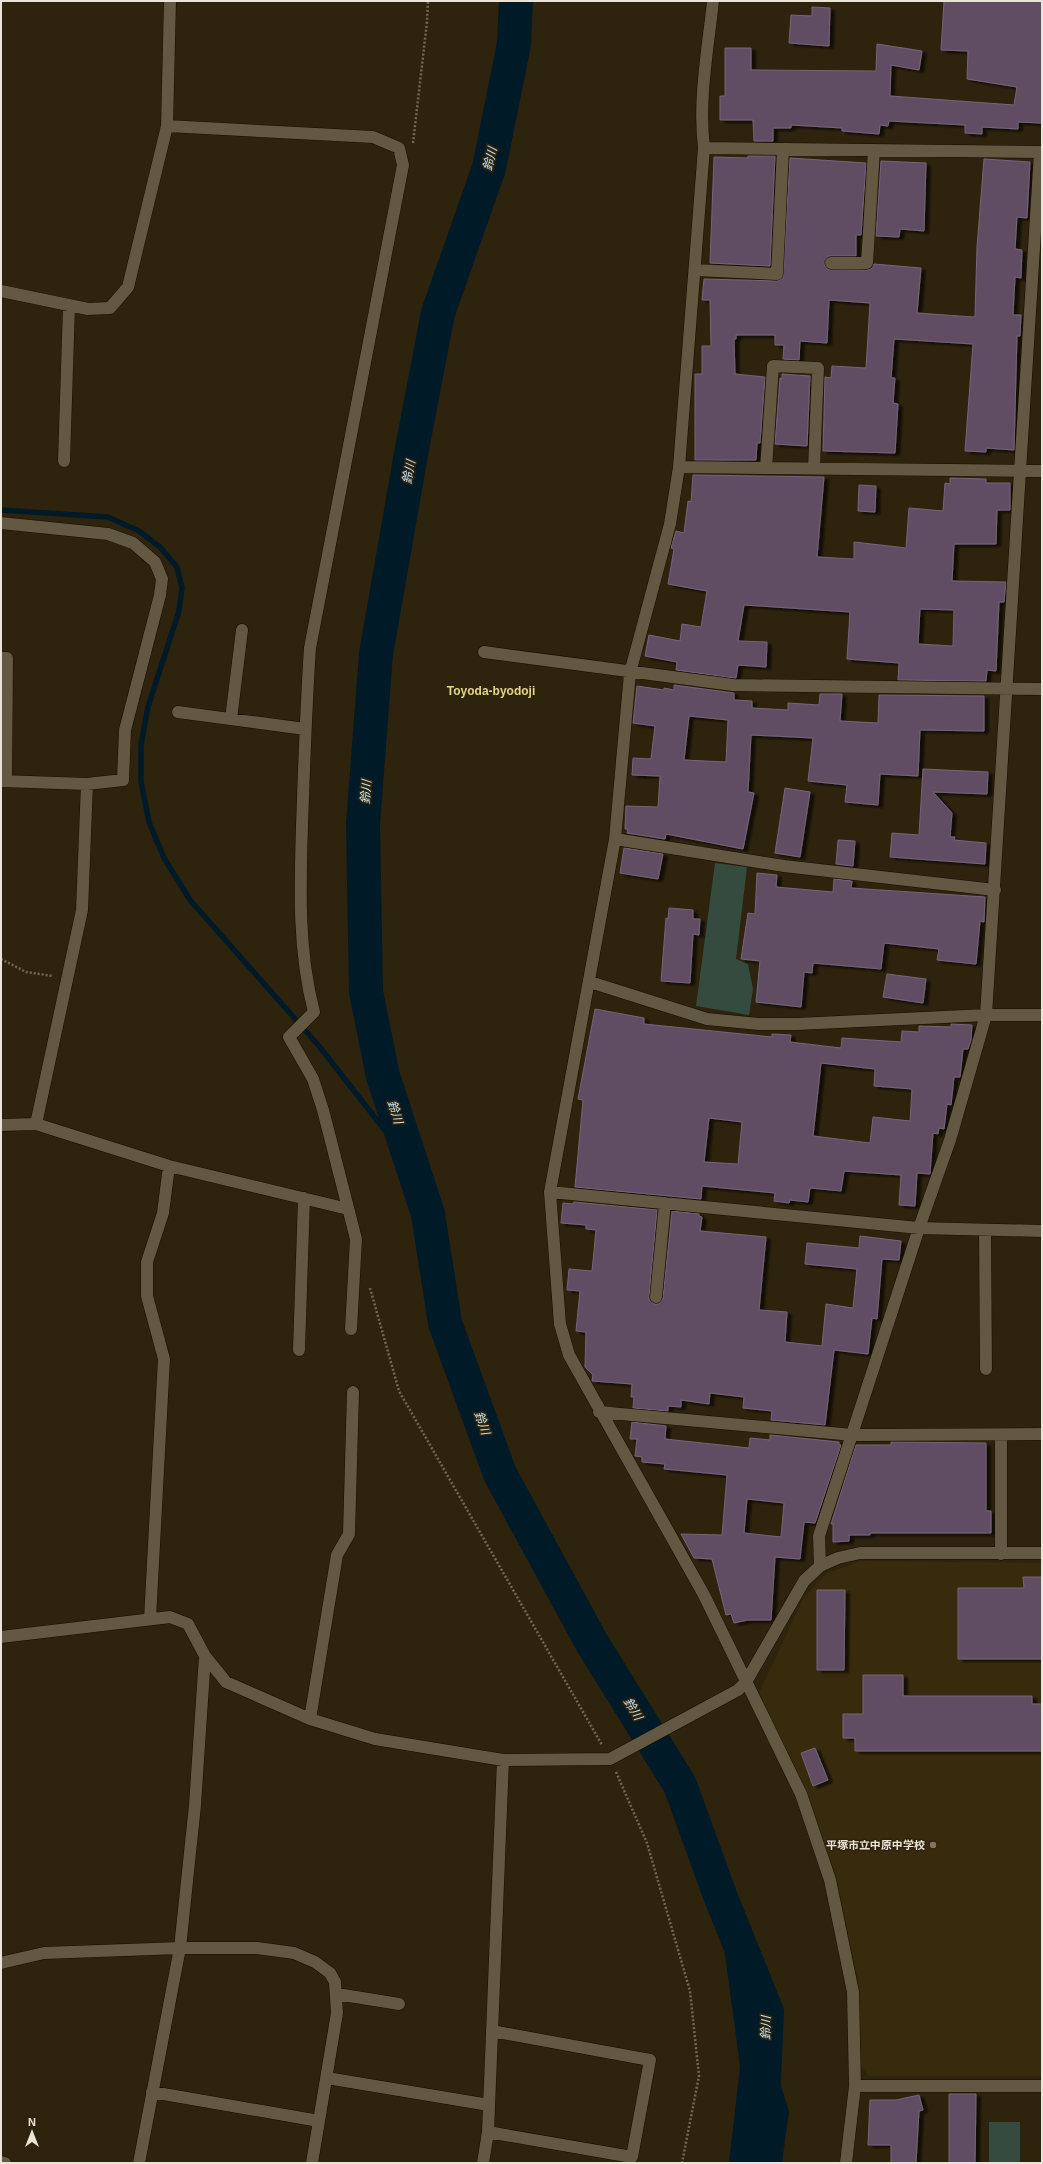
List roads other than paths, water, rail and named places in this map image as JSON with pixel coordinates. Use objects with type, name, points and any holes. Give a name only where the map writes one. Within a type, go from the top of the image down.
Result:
[{"type":"street","points":[[1,291],[88,310],[110,308],[128,288],[167,126],[170,1]]},
{"type":"street","points":[[713,1],[702,123],[704,148],[680,467],[670,524],[630,673],[615,839],[590,982],[550,1192],[560,1324],[569,1355],[599,1412],[704,1595],[742,1686],[800,1794],[830,1880],[853,1992],[856,2086],[846,2163]]},
{"type":"street","points":[[167,126],[372,137],[399,148],[403,165],[310,648],[305,729],[301,863],[302,951],[314,1012],[289,1038],[313,1079],[356,1239],[351,1329]]},
{"type":"street","points":[[704,148],[1041,152],[986,1015],[950,1140],[919,1228],[819,1536],[820,1566]]},
{"type":"street","points":[[695,270],[777,274],[783,149]]},
{"type":"street","points":[[831,263],[867,263],[874,150]]},
{"type":"street","points":[[64,461],[69,306]]},
{"type":"street","points":[[766,468],[773,366],[818,368],[814,468]]},
{"type":"street","points":[[680,467],[1042,471]]},
{"type":"street","points":[[1,523],[108,534],[133,543],[155,562],[162,579],[160,595],[125,730],[123,780],[87,784],[4,781],[7,658],[1,658]]},
{"type":"street","points":[[231,719],[242,630]]},
{"type":"street","points":[[484,652],[630,673],[733,685],[1042,689]]},
{"type":"street","points":[[178,712],[305,729]]},
{"type":"street","points":[[36,1124],[82,910],[87,784]]},
{"type":"street","points":[[615,839],[784,866],[995,890]]},
{"type":"street","points":[[590,982],[707,1019],[759,1024],[797,1024],[986,1015],[1042,1015]]},
{"type":"street","points":[[1,1125],[36,1124],[169,1166],[348,1208]]},
{"type":"street","points":[[150,1619],[164,1359],[147,1296],[147,1262],[164,1212],[169,1166]]},
{"type":"street","points":[[550,1192],[919,1228],[1042,1231]]},
{"type":"street","points":[[299,1350],[304,1198]]},
{"type":"street","points":[[656,1297],[665,1203]]},
{"type":"street","points":[[985,1230],[986,1369]]},
{"type":"street","points":[[310,1719],[337,1555],[349,1534],[353,1392]]},
{"type":"street","points":[[599,1412],[853,1435],[1042,1434]]},
{"type":"street","points":[[1002,1435],[1002,1554]]},
{"type":"street","points":[[1,1637],[170,1617],[188,1624],[205,1656],[226,1682],[310,1719],[375,1739],[503,1760],[610,1759],[742,1686],[804,1581],[820,1566],[838,1558],[860,1553],[1042,1553]]},
{"type":"street","points":[[139,2163],[180,1948],[195,1806],[205,1656]]},
{"type":"street","points":[[483,2163],[488,2132],[503,1760]]},
{"type":"street","points":[[1,1963],[44,1953],[180,1948],[257,1948],[294,1953],[315,1962],[330,1973],[335,1982],[337,1994],[337,2013],[312,2163]]},
{"type":"street","points":[[337,1994],[399,2004]]},
{"type":"street","points":[[488,2132],[632,2157],[650,2060],[492,2031]]},
{"type":"street","points":[[327,2078],[489,2105]]},
{"type":"street","points":[[856,2086],[1042,2086]]},
{"type":"street","points":[[152,2092],[319,2122]]},
{"type":"street","points":[[1,2162],[5,2163]]},
{"type":"water","points":[[715,1880],[789,2111],[782,2163],[729,2163],[740,2066]]},
{"type":"waterway","name":"鈴川","points":[[516,1],[514,44],[489,168],[438,313],[411,454],[376,654],[363,824],[366,992],[383,1076],[428,1214],[445,1323],[500,1474],[592,1643],[680,1785],[721,1898],[767,2012],[762,2122],[753,2163]]},
{"type":"waterway","points":[[1,510],[108,517],[139,531],[160,547],[177,567],[182,588],[179,611],[148,707],[141,745],[141,781],[149,822],[164,858],[190,900],[319,1046],[412,1165]]},
{"type":"place","name":"平塚市立中原中学校","points":[[933,1845]]},
{"type":"district","name":"Toyoda-byodoji","points":[[491,691]]}]
